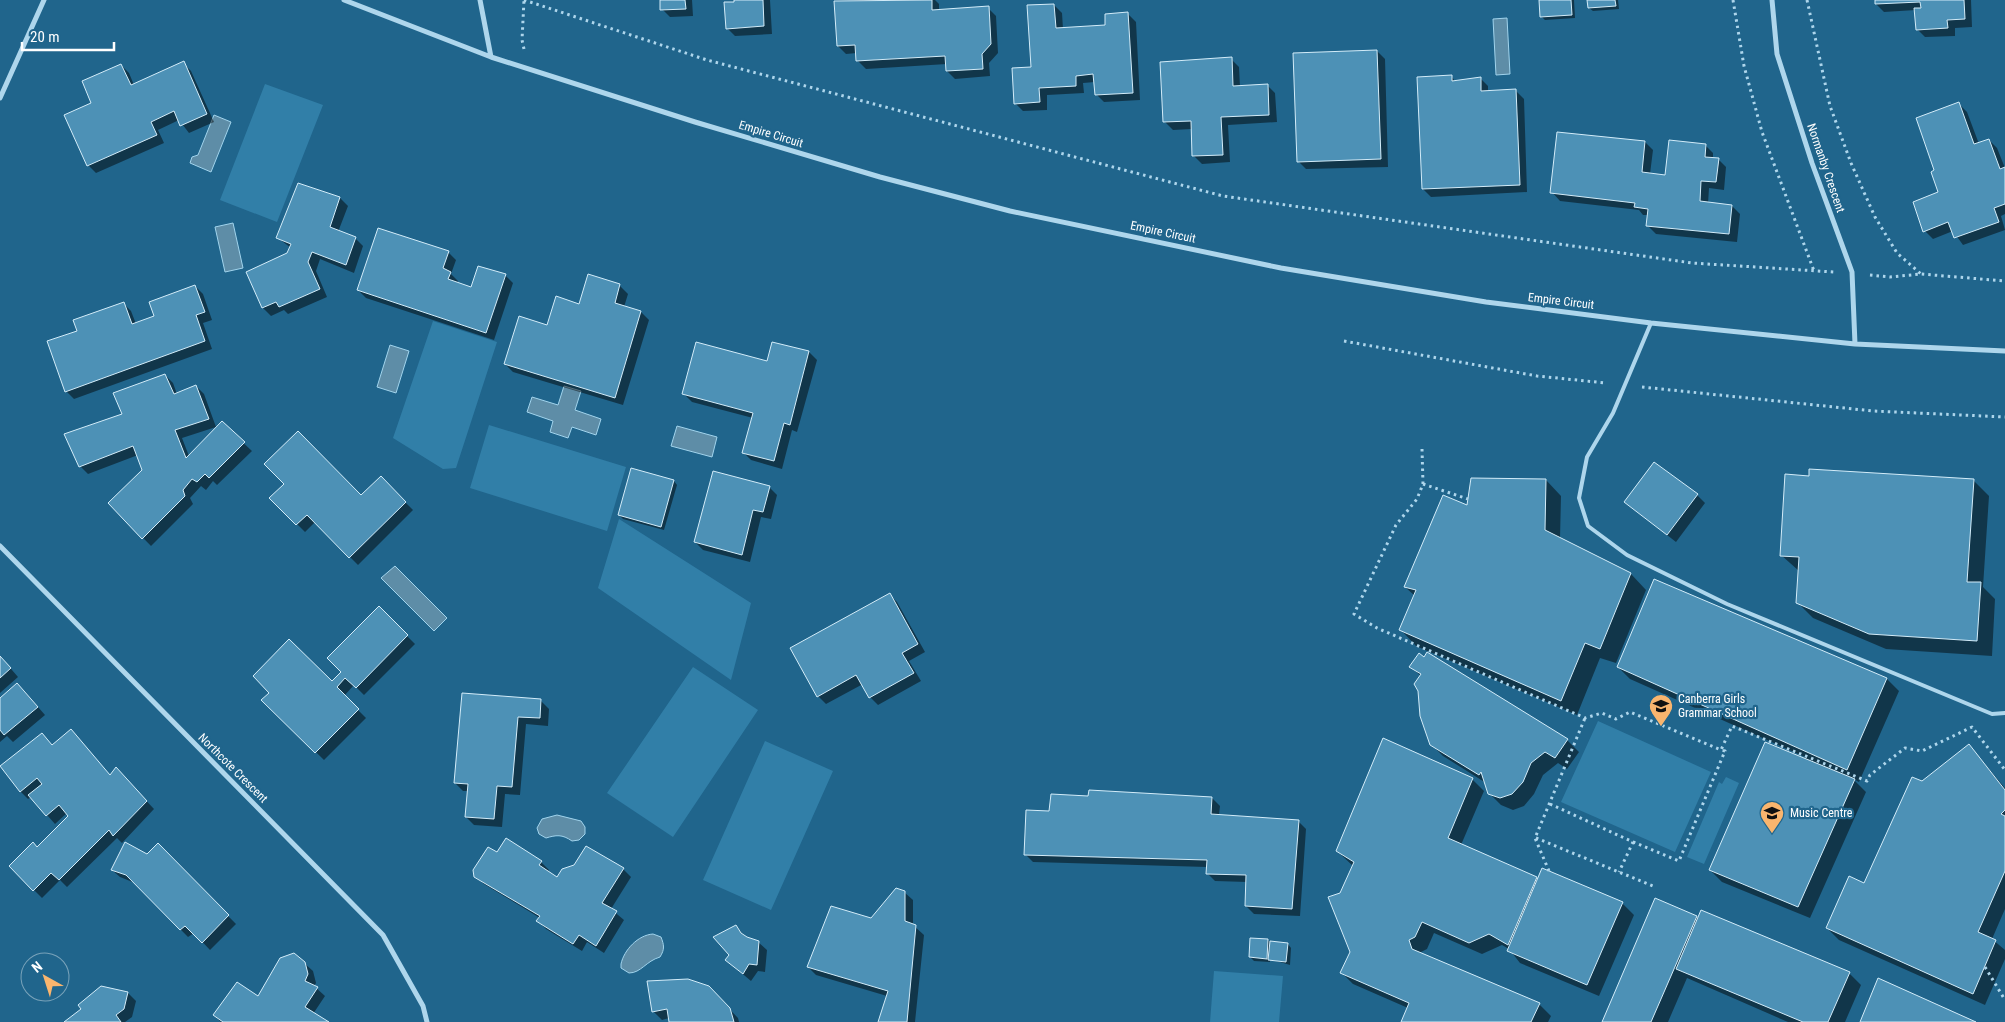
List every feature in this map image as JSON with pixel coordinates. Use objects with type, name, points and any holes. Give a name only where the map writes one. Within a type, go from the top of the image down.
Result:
[{"type":"street","points":[[0,98],[44,0]]},
{"type":"street","name":"Empire Circuit","points":[[344,0],[491,57],[695,122],[852,169],[1010,211],[1281,268],[1486,302],[1855,344],[2005,351]]},
{"type":"street","points":[[480,0],[491,57]]},
{"type":"street","name":"Normanby Crescent","points":[[1772,0],[1777,54],[1812,163],[1852,272],[1855,344]]},
{"type":"street","name":"Northcote Crescent","points":[[0,546],[384,935],[423,1006],[427,1022]]},
{"type":"lane","points":[[1651,322],[1613,413],[1587,458],[1579,498],[1588,526],[1627,555],[1727,604],[1992,714],[2005,713]]},
{"type":"path","points":[[528,68],[522,40],[524,0],[707,60],[1224,196],[1692,263],[1852,272],[1890,277],[1921,274],[2005,281]]},
{"type":"path","points":[[1733,0],[1744,66],[1762,132],[1814,271]]},
{"type":"path","points":[[1807,0],[1830,106],[1851,162],[1875,217],[1897,253],[1921,274]]},
{"type":"path","points":[[1344,341],[1537,376],[1873,411],[2005,417]]},
{"type":"path","points":[[1422,449],[1424,484],[1417,499],[1396,525],[1354,614],[1378,628],[1585,718],[1602,713],[1616,720],[1630,712],[1725,751],[1680,861],[1550,804]]},
{"type":"path","points":[[1424,484],[1468,499]]},
{"type":"path","points":[[1549,871],[1535,838],[1585,718]]},
{"type":"path","points":[[1721,750],[1732,726],[1867,781],[1870,775],[1905,748],[1922,751],[1972,727],[2005,770]]},
{"type":"path","points":[[1535,838],[1653,886]]},
{"type":"path","points":[[1619,872],[1633,842]]},
{"type":"path","points":[[1985,966],[2005,1000]]},
{"type":"shaded area","points":[[1507,18],[1510,74],[1496,75],[1493,19]]},
{"type":"shaded area","points":[[265,84],[323,105],[277,222],[220,200]]},
{"type":"shaded area","points":[[214,115],[231,122],[211,172],[190,163],[192,157],[198,155]]},
{"type":"shaded area","points":[[233,223],[243,268],[225,272],[215,227]]},
{"type":"shaded area","points":[[433,321],[497,342],[456,468],[443,469],[393,438]]},
{"type":"shaded area","points":[[390,345],[409,351],[396,393],[377,387]]},
{"type":"shaded area","points":[[564,386],[581,391],[575,410],[601,419],[596,435],[572,427],[568,438],[550,432],[553,421],[527,412],[532,397],[558,405]]},
{"type":"shaded area","points":[[489,425],[626,467],[607,531],[470,488]]},
{"type":"shaded area","points":[[677,426],[717,437],[712,457],[671,446]]},
{"type":"shaded area","points":[[619,519],[751,603],[731,680],[598,588]]},
{"type":"shaded area","points":[[395,566],[447,618],[434,631],[381,578]]},
{"type":"shaded area","points":[[693,667],[758,710],[673,837],[607,793]]},
{"type":"shaded area","points":[[1598,721],[1711,772],[1675,852],[1561,802]]},
{"type":"shaded area","points":[[765,741],[833,771],[771,910],[703,880]]},
{"type":"shaded area","points":[[1726,777],[1739,783],[1704,864],[1687,857],[1719,782],[1722,784]]},
{"type":"shaded area","points":[[557,815],[581,821],[585,827],[585,834],[579,840],[572,841],[562,836],[546,838],[539,834],[537,828],[542,819]]},
{"type":"shaded area","points":[[653,934],[661,937],[663,942],[660,957],[633,972],[629,973],[621,968],[625,954],[632,944],[642,937]]},
{"type":"shaded area","points":[[1214,971],[1283,976],[1279,1022],[1210,1022]]},
{"type":"building","points":[[660,0],[685,0],[686,9],[660,10]]},
{"type":"building","points":[[734,0],[763,0],[764,26],[726,29],[724,2],[734,2]]},
{"type":"building","points":[[932,0],[932,10],[989,6],[991,44],[982,54],[983,69],[946,71],[945,56],[856,61],[855,45],[837,46],[834,1]]},
{"type":"building","points":[[1539,0],[1571,0],[1572,15],[1540,17]]},
{"type":"building","points":[[1587,0],[1615,0],[1616,6],[1588,8]]},
{"type":"building","points":[[1875,0],[1964,0],[1965,19],[1947,20],[1948,28],[1916,30],[1914,8],[1921,8],[1920,2],[1875,4]]},
{"type":"building","points":[[1054,4],[1056,28],[1105,25],[1105,14],[1128,12],[1133,93],[1095,95],[1093,74],[1076,76],[1076,86],[1039,88],[1040,102],[1014,104],[1012,68],[1031,67],[1027,5]]},
{"type":"building","points":[[1377,50],[1381,159],[1297,162],[1293,53]]},
{"type":"building","points":[[1232,57],[1233,86],[1268,84],[1269,115],[1221,117],[1223,155],[1192,156],[1191,121],[1163,122],[1160,62]]},
{"type":"building","points":[[184,61],[207,114],[180,126],[174,111],[151,122],[157,135],[87,166],[64,115],[91,103],[82,81],[121,64],[131,85]]},
{"type":"building","points":[[1452,75],[1452,81],[1481,77],[1481,91],[1516,89],[1520,185],[1422,189],[1417,77]]},
{"type":"building","points":[[1959,102],[1974,144],[1989,139],[2000,169],[2005,167],[2005,204],[1994,208],[1999,222],[1954,238],[1948,222],[1923,232],[1913,202],[1938,192],[1931,172],[1934,170],[1916,118]]},
{"type":"building","points":[[1557,132],[1645,141],[1642,172],[1665,175],[1669,140],[1706,144],[1705,157],[1719,158],[1716,182],[1701,181],[1700,201],[1732,205],[1729,234],[1646,226],[1648,209],[1634,207],[1635,203],[1550,193]]},
{"type":"building","points":[[298,183],[340,197],[330,227],[356,237],[346,265],[312,252],[308,262],[320,289],[279,307],[276,302],[262,308],[246,272],[287,253],[291,244],[276,238]]},
{"type":"building","points":[[378,228],[449,251],[443,268],[451,272],[448,279],[471,287],[478,266],[506,274],[486,333],[357,290]]},
{"type":"building","points":[[588,274],[620,284],[615,303],[641,311],[615,398],[504,364],[519,316],[547,325],[556,296],[579,304]]},
{"type":"building","points":[[195,285],[205,312],[196,315],[205,341],[65,392],[47,341],[77,331],[73,320],[124,302],[132,324],[154,316],[149,302]]},
{"type":"building","points":[[696,342],[767,361],[772,342],[809,351],[790,425],[784,423],[774,461],[742,453],[753,413],[682,394]]},
{"type":"building","points":[[165,374],[174,394],[196,385],[209,419],[175,430],[186,458],[222,421],[245,442],[209,478],[205,474],[197,482],[192,479],[183,490],[185,496],[142,539],[108,503],[142,470],[133,446],[79,467],[64,434],[122,414],[113,393]]},
{"type":"building","points":[[298,431],[361,495],[381,476],[406,502],[349,558],[307,515],[296,525],[269,498],[284,484],[264,464]]},
{"type":"building","points":[[1654,462],[1698,494],[1667,535],[1624,502]]},
{"type":"building","points":[[631,468],[674,480],[661,527],[618,515]]},
{"type":"building","points":[[1809,469],[1974,479],[1967,582],[1981,582],[1977,641],[1869,634],[1796,603],[1799,557],[1780,556],[1785,474],[1809,476]]},
{"type":"building","points":[[713,471],[770,486],[763,512],[753,510],[742,555],[694,542]]},
{"type":"building","points":[[1471,478],[1546,479],[1545,530],[1631,573],[1600,649],[1585,643],[1561,701],[1399,630],[1416,590],[1404,587],[1443,495],[1467,505]]},
{"type":"building","points":[[1654,579],[1887,678],[1847,770],[1617,667]]},
{"type":"building","points":[[890,593],[918,644],[902,653],[914,673],[869,698],[856,675],[817,697],[790,648]]},
{"type":"building","points":[[379,606],[408,635],[356,688],[345,678],[337,687],[359,709],[315,753],[261,700],[269,693],[253,676],[289,639],[332,681],[341,672],[327,658]]},
{"type":"building","points":[[1427,652],[1568,739],[1555,758],[1545,752],[1531,763],[1523,782],[1512,794],[1500,798],[1488,794],[1481,772],[1479,775],[1430,745],[1420,716],[1418,691],[1414,684],[1421,674],[1409,667],[1419,653],[1424,657]]},
{"type":"building","points":[[0,656],[11,668],[0,678]]},
{"type":"building","points":[[17,683],[38,707],[4,735],[0,730],[0,698]]},
{"type":"building","points":[[462,693],[541,699],[540,718],[518,717],[512,787],[497,786],[494,819],[465,817],[468,784],[454,783]]},
{"type":"building","points":[[71,729],[110,775],[116,767],[147,801],[113,836],[109,830],[59,880],[51,873],[33,891],[9,866],[33,842],[37,847],[68,816],[59,805],[46,816],[28,795],[42,784],[37,778],[20,792],[0,766],[42,733],[52,745]]},
{"type":"building","points":[[1383,738],[1473,778],[1448,838],[1537,877],[1508,945],[1489,934],[1469,943],[1422,922],[1415,937],[1409,940],[1412,949],[1540,1003],[1531,1022],[1401,1022],[1409,1003],[1340,973],[1350,952],[1328,897],[1340,893],[1354,862],[1336,851]]},
{"type":"building","points":[[1765,742],[1855,779],[1798,907],[1709,870]]},
{"type":"building","points":[[1969,744],[2005,790],[2005,810],[2001,814],[2005,816],[2005,871],[1978,932],[1996,940],[1973,994],[1826,928],[1849,876],[1864,883],[1912,777],[1922,781]]},
{"type":"building","points":[[1089,790],[1212,797],[1211,814],[1299,820],[1292,909],[1245,906],[1246,875],[1206,874],[1207,860],[1024,855],[1026,810],[1049,811],[1051,794],[1088,796]]},
{"type":"building","points":[[506,838],[542,861],[539,865],[557,877],[562,869],[574,865],[586,846],[624,868],[602,903],[617,911],[596,946],[579,935],[573,944],[536,921],[540,916],[474,877],[473,870],[488,847],[497,852]]},
{"type":"building","points":[[125,842],[147,854],[158,843],[229,915],[202,943],[185,926],[180,930],[126,875],[111,870]]},
{"type":"building","points":[[1542,868],[1623,902],[1587,985],[1507,951]]},
{"type":"building","points":[[896,888],[905,891],[905,921],[916,925],[907,1022],[878,1022],[888,991],[807,967],[831,906],[871,918]]},
{"type":"building","points":[[1655,898],[1697,916],[1651,1022],[1602,1022]]},
{"type":"building","points":[[1701,910],[1850,972],[1828,1022],[1803,1022],[1676,969]]},
{"type":"building","points":[[736,925],[741,933],[759,941],[757,965],[749,964],[743,974],[725,960],[729,955],[713,937]]},
{"type":"building","points":[[1250,938],[1268,939],[1267,959],[1249,957]]},
{"type":"building","points":[[1270,941],[1288,943],[1286,962],[1268,960]]},
{"type":"building","points":[[294,953],[305,962],[308,974],[305,981],[318,987],[305,1007],[329,1022],[223,1022],[213,1015],[237,982],[258,996],[280,958]]},
{"type":"building","points":[[1878,978],[1976,1022],[1860,1022]]},
{"type":"building","points":[[688,979],[709,986],[730,1008],[734,1022],[669,1022],[667,1009],[652,1012],[647,981]]},
{"type":"building","points":[[101,986],[128,992],[124,1009],[116,1015],[121,1022],[64,1022],[81,1009],[78,1005]]},
{"type":"place","name":"Canberra Girls Grammar School","points":[[1661,727]]},
{"type":"place","name":"Music Centre","points":[[1772,834]]}]
